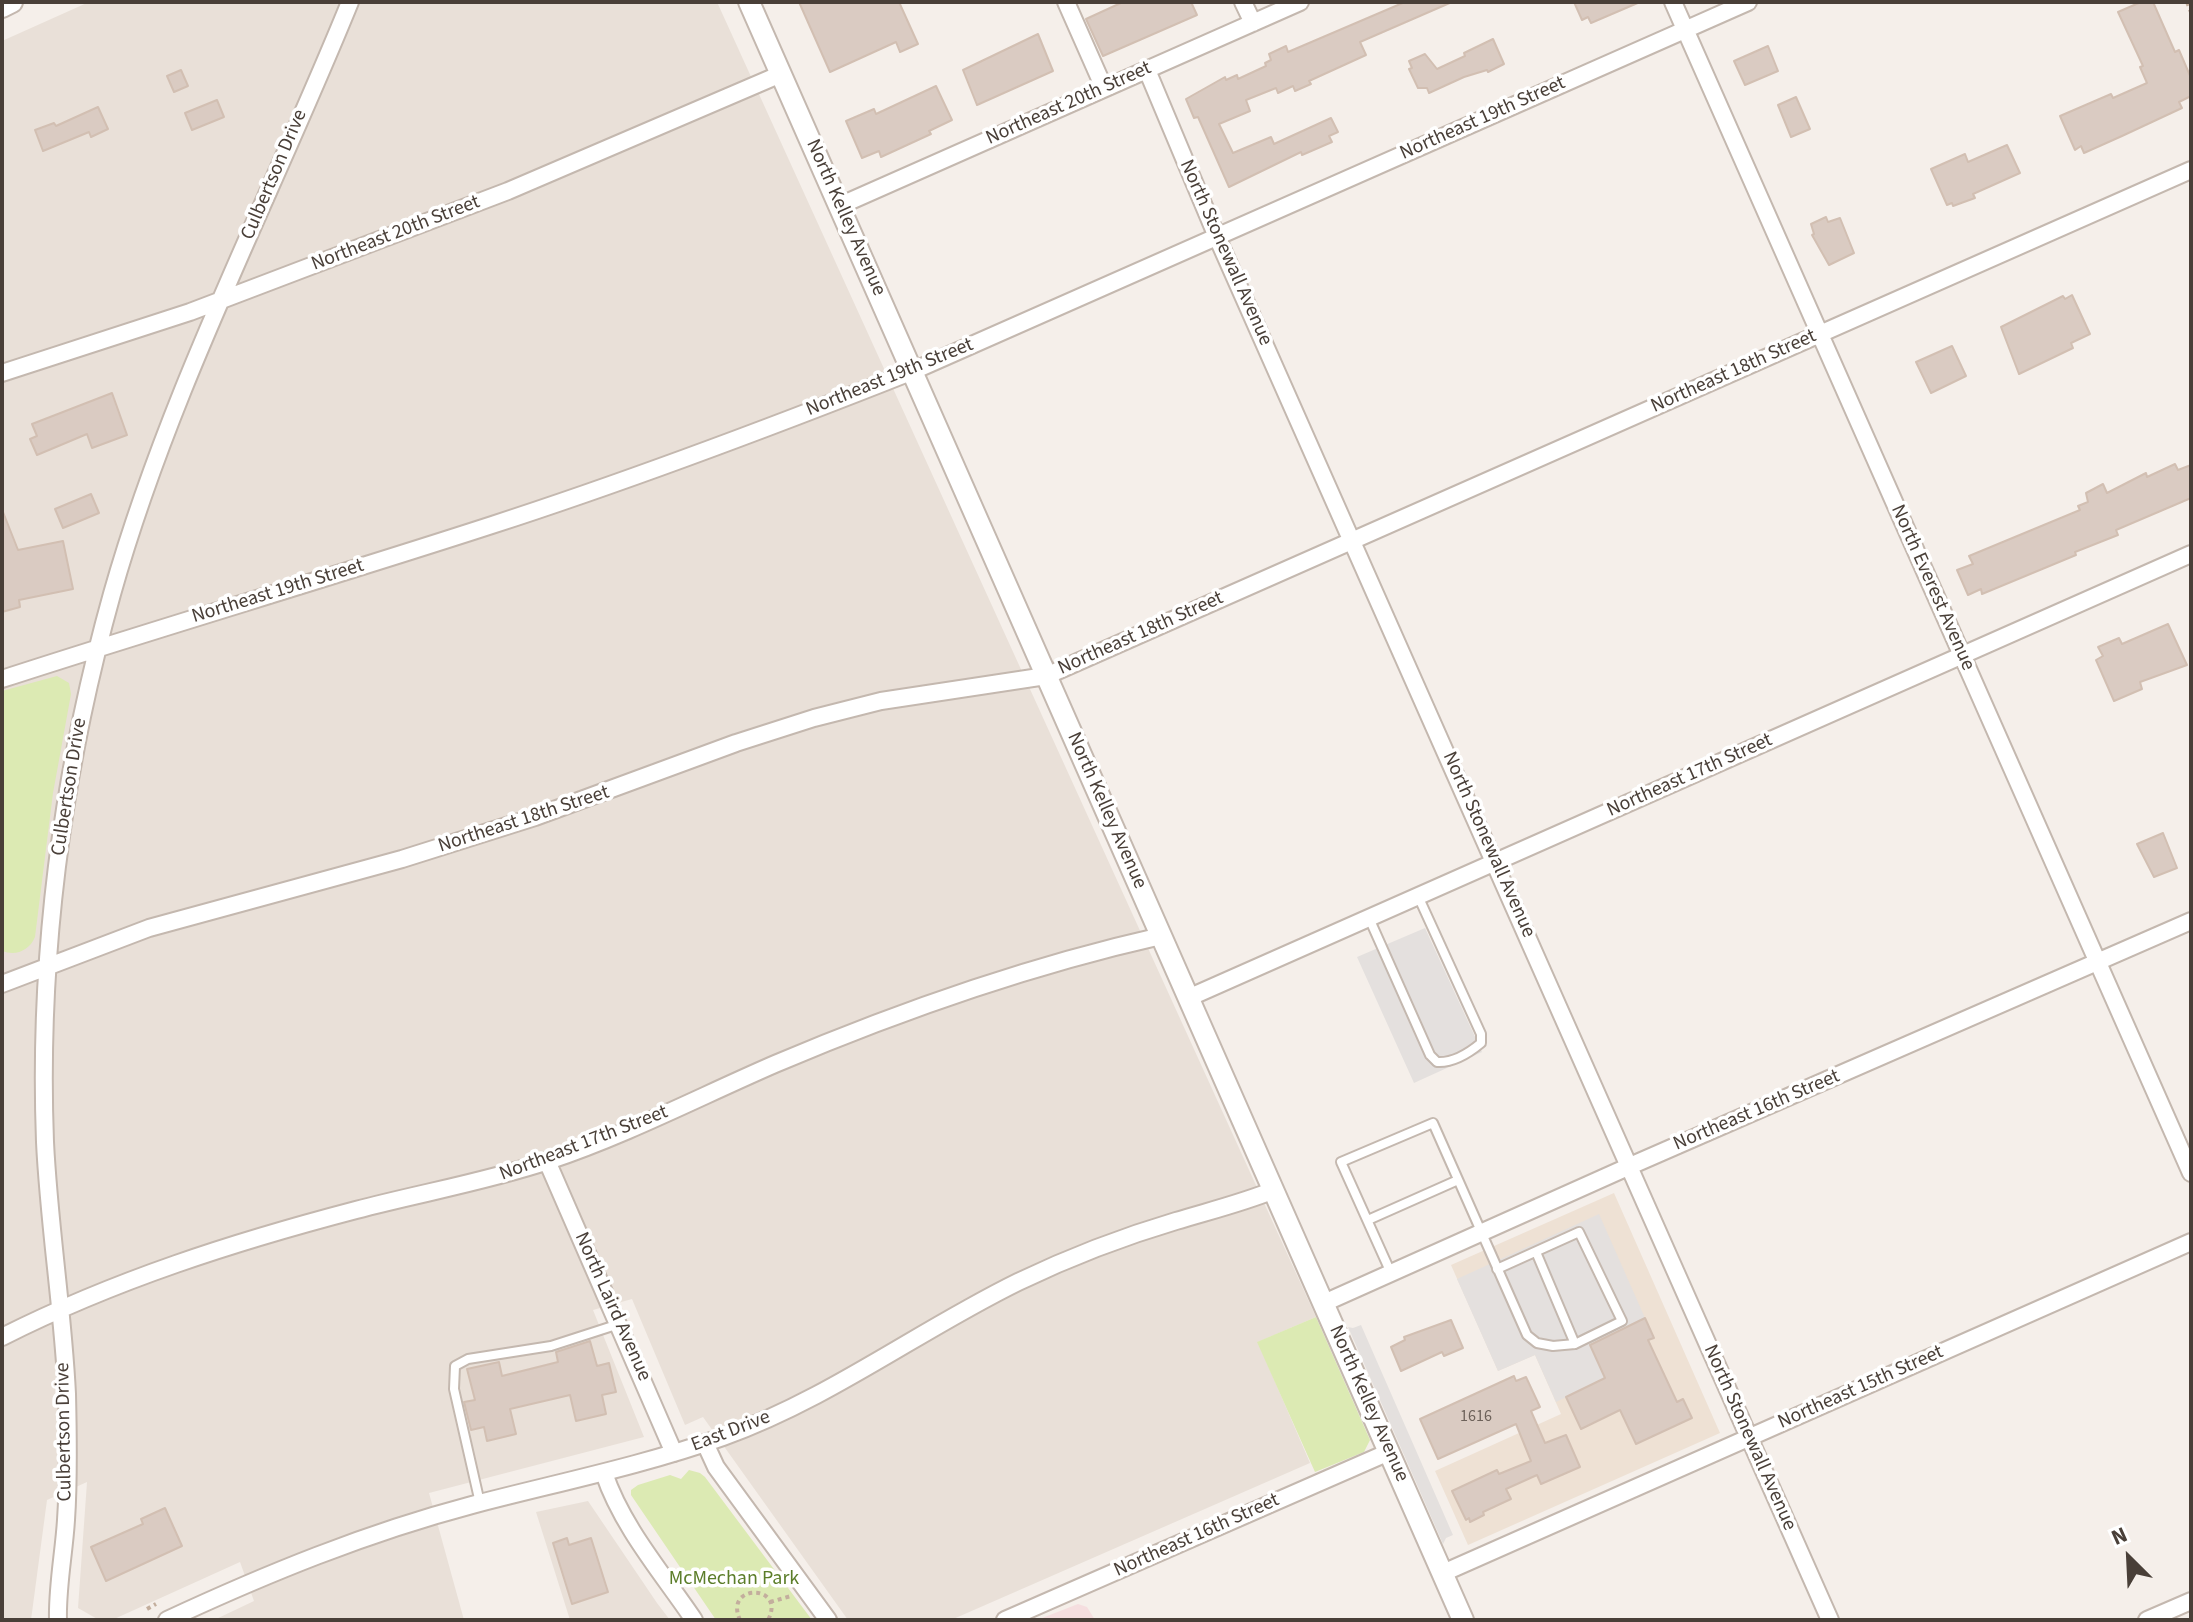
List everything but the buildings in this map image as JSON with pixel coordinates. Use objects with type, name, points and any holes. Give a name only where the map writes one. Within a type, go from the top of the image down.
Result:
[{"type":"street","points":[[2,7],[12,2]]},
{"type":"street","name":"Culbertson Drive","points":[[58,1620],[69,1464],[44,1082],[47,965],[63,818],[82,714],[98,649],[146,485],[220,300],[350,2]]},
{"type":"street","name":"North Kelley Avenue","points":[[749,2],[1463,1620]]},
{"type":"street","points":[[1066,2],[1104,88]]},
{"type":"street","points":[[1243,2],[1253,23]]},
{"type":"street","name":"Northeast 20th Street","points":[[839,206],[1300,2]]},
{"type":"street","name":"North Everest Avenue","points":[[1673,2],[2191,1173]]},
{"type":"street","name":"Northeast 19th Street","points":[[2,679],[480,529],[639,475],[913,371],[1748,2]]},
{"type":"street","name":"North Stonewall Avenue","points":[[1147,70],[1217,237],[1830,1620]]},
{"type":"street","name":"Northeast 20th Street","points":[[2,373],[220,300],[508,191],[781,74]]},
{"type":"street","name":"Northeast 18th Street","points":[[9,981],[149,928],[402,859],[535,817],[736,743],[814,718],[881,701],[1046,676],[2191,170]]},
{"type":"street","name":"Northeast 17th Street","points":[[1188,998],[2191,554]]},
{"type":"street","name":"Northeast 16th Street","points":[[1324,1303],[2191,921]]},
{"type":"street","name":"Northeast 17th Street","points":[[2,1337],[60,1309],[234,1244],[361,1209],[493,1178],[547,1161],[938,999],[1060,962],[1161,936]]},
{"type":"street","points":[[2,967],[9,981]]},
{"type":"street","name":"North Laird Avenue","points":[[547,1161],[674,1453]]},
{"type":"street","name":"East Drive","points":[[167,1620],[276,1570],[327,1551],[480,1503],[674,1453],[746,1428],[818,1395],[977,1304],[1062,1262],[1137,1233],[1274,1190]]},
{"type":"street","name":"Northeast 15th Street","points":[[1443,1573],[2191,1242]]},
{"type":"street","points":[[705,1443],[716,1467],[828,1620]]},
{"type":"street","name":"Northeast 16th Street","points":[[1005,1620],[1389,1452]]},
{"type":"street","points":[[604,1473],[632,1529],[694,1620]]},
{"type":"street","points":[[2147,1620],[2191,1601]]},
{"type":"lane","points":[[1368,918],[1430,1055],[1437,1062],[1446,1063],[1472,1051],[1481,1043],[1481,1034],[1418,896]]},
{"type":"lane","points":[[1391,1273],[1341,1162],[1433,1123],[1480,1233],[1527,1335],[1537,1343],[1553,1346],[1575,1344],[1622,1321],[1579,1232],[1497,1269]]},
{"type":"lane","points":[[1368,1220],[1458,1180]]},
{"type":"lane","points":[[1536,1252],[1575,1344]]},
{"type":"lane","points":[[480,1503],[454,1389],[455,1366],[468,1359],[551,1346],[619,1324]]},
{"type":"path","points":[[2187,2],[2191,12]]},
{"type":"path","points":[[739,1620],[736,1611],[739,1600],[755,1592],[761,1593],[770,1602],[772,1613],[768,1620]]},
{"type":"shaded area","points":[[89,2],[717,2],[1316,1317],[1258,1342],[1310,1463],[951,1620],[848,1620],[703,1417],[685,1425],[632,1299],[593,1310],[644,1437],[429,1493],[464,1620],[214,1620],[254,1601],[240,1562],[112,1620],[99,1620],[78,1608],[87,1482],[47,1500],[31,1620],[2,1620],[2,41]]},
{"type":"shaded area","points":[[1425,928],[1482,1052],[1414,1083],[1357,957]]},
{"type":"shaded area","points":[[1614,1193],[1720,1433],[1468,1545],[1435,1471],[1561,1414],[1535,1355],[1498,1371],[1451,1265]]},
{"type":"shaded area","points":[[1599,1214],[1645,1318],[1590,1344],[1605,1378],[1556,1402],[1535,1355],[1498,1371],[1457,1279]]},
{"type":"shaded area","points":[[1361,1325],[1453,1535],[1446,1538],[1443,1544],[1348,1327]]},
{"type":"shaded area","points":[[588,1501],[670,1620],[570,1620],[536,1512]]},
{"type":"shaded area","points":[[1078,1604],[1087,1607],[1095,1620],[1037,1620]]},
{"type":"green space","points":[[57,676],[69,683],[71,694],[53,793],[35,937],[26,949],[7,952],[2,951],[2,691]]},
{"type":"green space","points":[[1316,1317],[1370,1440],[1364,1452],[1315,1472],[1257,1342]]},
{"type":"green space","name":"McMechan Park","points":[[689,1470],[705,1477],[812,1620],[716,1620],[631,1495],[631,1490],[638,1485],[670,1475],[681,1479]]}]
